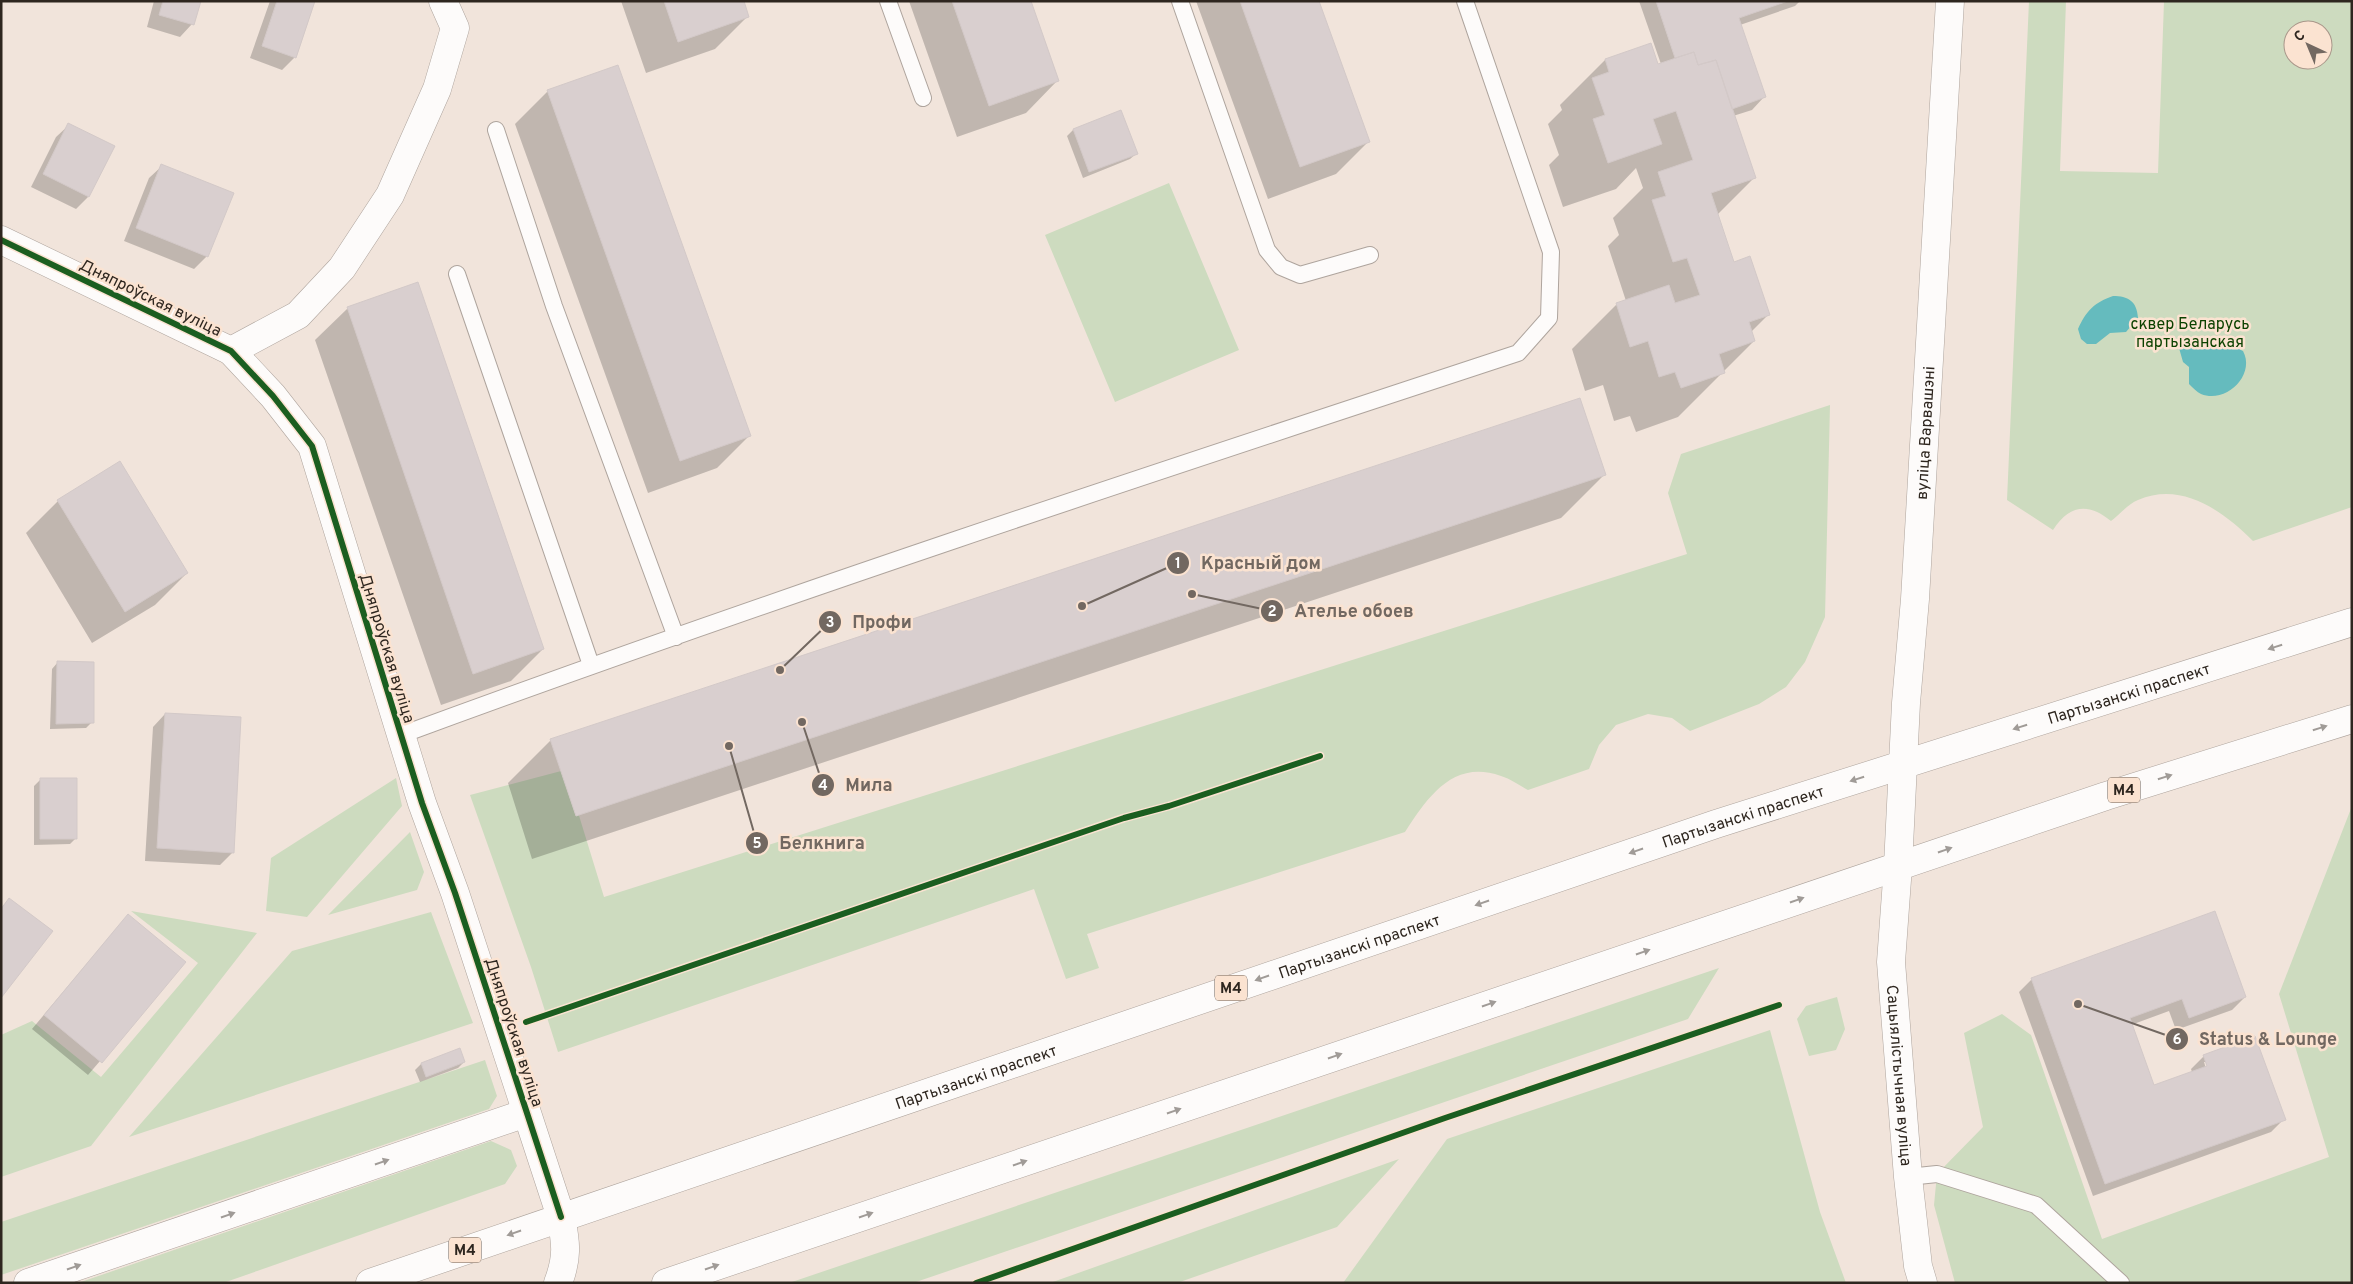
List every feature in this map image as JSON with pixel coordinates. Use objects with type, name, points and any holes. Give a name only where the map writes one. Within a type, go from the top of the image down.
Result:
[{"type":"main road","points":[[230,351],[298,315],[342,268],[390,195],[437,89],[455,28],[443,1]]},
{"type":"main road","name":"вуліца Варвашэні","points":[[1898,866],[1950,1]]},
{"type":"main road","name":"Дняпроўская вуліца","points":[[1,240],[230,351],[273,396],[312,446],[400,735],[561,1217],[567,1247],[558,1283]]},
{"type":"main road","name":"Партызанскі праспект","points":[[370,1283],[1716,824],[2352,622]]},
{"type":"main road","name":"М4","points":[[666,1283],[2106,796],[2352,719]]},
{"type":"main road","name":"Сацыялістычная вуліца","points":[[1898,866],[1891,962],[1908,1177],[1918,1266],[1923,1283]]},
{"type":"main road","points":[[28,1283],[526,1113]]},
{"type":"lane","points":[[888,1],[923,98]]},
{"type":"lane","points":[[1180,1],[1267,250],[1281,267],[1300,275],[1370,255]]},
{"type":"lane","points":[[400,735],[591,665],[1100,490],[1518,353],[1549,318],[1551,252],[1465,1]]},
{"type":"lane","points":[[496,130],[554,306],[676,637]]},
{"type":"lane","points":[[457,274],[591,665]]},
{"type":"lane","points":[[1908,1177],[1938,1174],[2036,1205],[2121,1283]]},
{"type":"green space","name":"сквер Беларусь партызанская","points":[[2029,1],[2066,1],[2060,171],[2158,173],[2164,1],[2352,1],[2352,507],[2253,541],[2229,519],[2201,502],[2170,494],[2154,495],[2134,502],[2111,521],[2103,515],[2087,509],[2072,511],[2053,530],[2007,500]]},
{"type":"green space","points":[[1169,183],[1239,350],[1115,402],[1045,235]]},
{"type":"green space","points":[[1830,405],[1825,617],[1805,662],[1786,687],[1759,704],[1690,731],[1672,718],[1648,714],[1616,725],[1599,745],[1589,769],[1528,790],[1505,777],[1484,772],[1469,773],[1456,777],[1433,794],[1405,832],[1087,934],[1099,968],[1066,979],[1034,889],[558,1052],[531,967],[470,795],[565,770],[604,897],[1687,554],[1668,493],[1681,454]]},
{"type":"green space","points":[[396,778],[402,806],[307,917],[266,911],[271,858]]},
{"type":"green space","points":[[2352,806],[2352,1283],[1955,1283],[1934,1205],[1937,1174],[1983,1127],[1964,1033],[2002,1014],[2031,1035],[2102,1239],[2329,1157],[2279,994]]},
{"type":"green space","points":[[410,832],[424,872],[417,890],[328,915]]},
{"type":"green space","points":[[131,911],[257,933],[91,1146],[1,1177],[1,1035],[32,1021],[101,1077],[198,963]]},
{"type":"green space","points":[[431,912],[473,1023],[129,1137],[292,951]]},
{"type":"green space","points":[[1719,968],[1688,1019],[913,1283],[789,1283]]},
{"type":"green space","points":[[1837,997],[1845,1029],[1836,1050],[1809,1056],[1797,1019],[1806,1006]]},
{"type":"green space","points":[[1770,1030],[1820,1212],[1846,1283],[1343,1283],[1447,1139]]},
{"type":"green space","points":[[485,1060],[497,1096],[489,1109],[1,1275],[1,1222]]},
{"type":"green space","points":[[491,1141],[511,1150],[517,1166],[505,1184],[223,1283],[78,1283]]},
{"type":"green space","points":[[1399,1159],[1337,1227],[1177,1283],[1050,1283]]},
{"type":"water","points":[[2113,296],[2127,298],[2131,301],[2136,307],[2138,318],[2126,332],[2110,333],[2096,344],[2087,344],[2081,339],[2078,329],[2081,323],[2096,304]]},
{"type":"water","points":[[2191,339],[2208,344],[2228,344],[2243,351],[2246,360],[2242,378],[2229,391],[2211,396],[2201,394],[2189,384],[2189,367],[2183,362],[2179,348],[2184,341]]},
{"type":"building","points":[[163,1],[201,1],[194,25],[159,15]]},
{"type":"building","points":[[277,1],[315,1],[296,58],[262,46]]},
{"type":"building","points":[[664,1],[744,1],[749,17],[678,42]]},
{"type":"building","points":[[952,1],[1031,1],[1059,81],[989,106]]},
{"type":"building","points":[[1240,1],[1319,1],[1370,142],[1300,167]]},
{"type":"building","points":[[1656,1],[1788,1],[1739,18],[1766,97],[1732,109],[1716,60],[1698,65],[1694,52],[1675,58]]},
{"type":"building","points":[[1651,43],[1658,64],[1694,52],[1698,65],[1716,60],[1756,178],[1711,193],[1734,262],[1750,256],[1770,315],[1749,322],[1755,341],[1719,354],[1725,373],[1681,388],[1675,372],[1659,377],[1648,341],[1630,347],[1616,303],[1669,285],[1675,303],[1700,295],[1687,258],[1673,262],[1652,200],[1666,196],[1658,172],[1693,160],[1676,111],[1653,119],[1662,144],[1608,163],[1593,119],[1605,115],[1592,78],[1609,72],[1605,59]]},
{"type":"building","points":[[618,65],[751,436],[680,461],[547,90]]},
{"type":"building","points":[[1121,110],[1138,154],[1089,172],[1073,129]]},
{"type":"building","points":[[68,123],[115,146],[89,197],[43,174]]},
{"type":"building","points":[[161,164],[234,193],[208,257],[136,228]]},
{"type":"building","points":[[418,282],[544,649],[473,674],[347,307]]},
{"type":"building","points":[[1580,398],[1606,475],[576,816],[550,739]]},
{"type":"building","points":[[120,461],[188,573],[125,612],[57,500]]},
{"type":"building","points":[[57,661],[94,662],[94,723],[56,724]]},
{"type":"building","points":[[165,713],[241,717],[234,853],[157,848]]},
{"type":"building","points":[[40,778],[77,778],[77,839],[40,839]]},
{"type":"building","points":[[9,898],[53,931],[1,998],[1,909]]},
{"type":"building","points":[[2215,911],[2246,997],[2189,1018],[2182,999],[2130,1018],[2154,1085],[2207,1066],[2203,1055],[2255,1036],[2286,1120],[2105,1184],[2031,978]]},
{"type":"building","points":[[128,914],[186,962],[102,1063],[44,1015]]},
{"type":"building","points":[[460,1048],[465,1062],[426,1077],[421,1063]]},
{"type":"cycle path","points":[[1,240],[231,351],[273,396],[312,446],[422,803],[455,893],[561,1217]]},
{"type":"cycle path","points":[[526,1022],[1124,818],[1169,806],[1320,756]]},
{"type":"cycle path","points":[[976,1283],[1445,1118],[1779,1005]]},
{"type":"place","name":"Ателье обоев","points":[[1192,594]]},
{"type":"place","name":"Красный дом","points":[[1082,606]]},
{"type":"place","name":"Профи","points":[[780,670]]},
{"type":"place","name":"Мила","points":[[802,722]]},
{"type":"place","name":"Белкнига","points":[[729,746]]},
{"type":"place","name":"Status & Lounge","points":[[2078,1004]]}]
